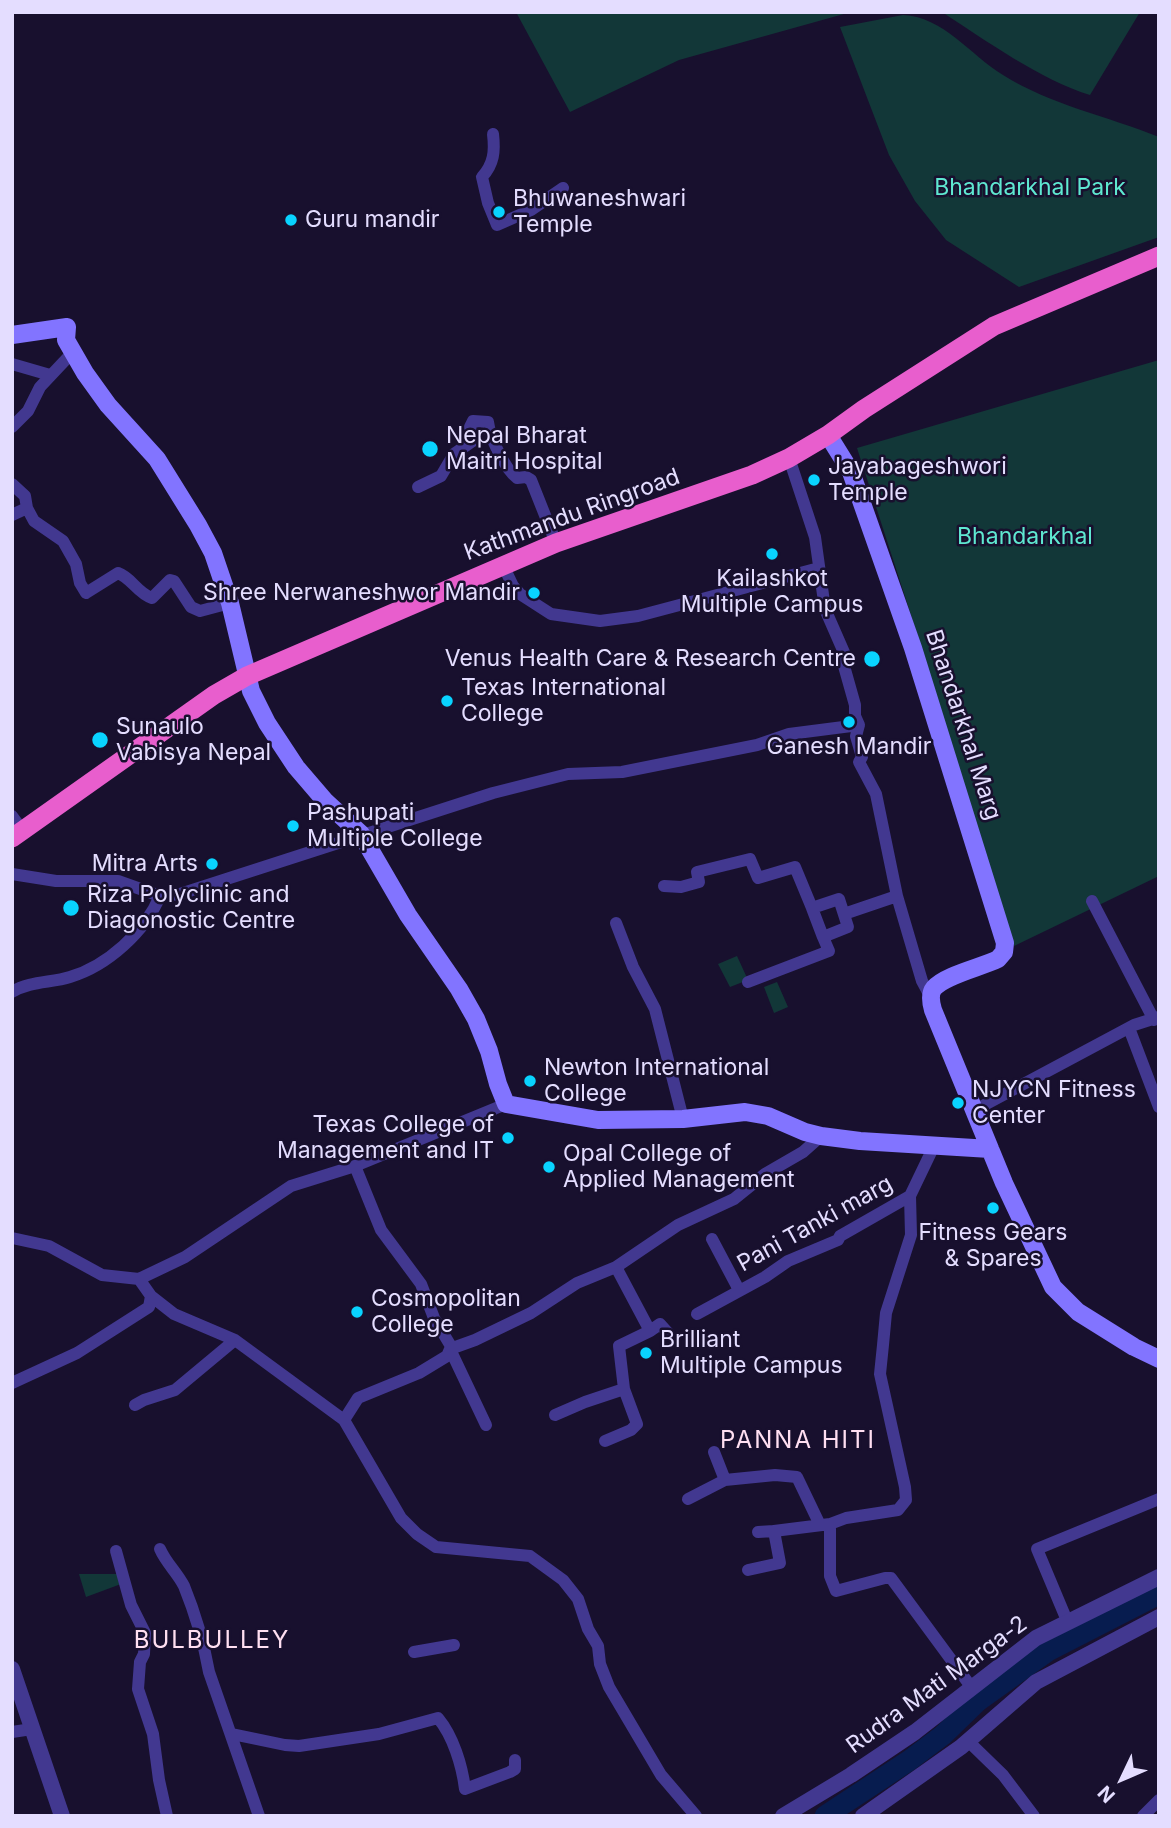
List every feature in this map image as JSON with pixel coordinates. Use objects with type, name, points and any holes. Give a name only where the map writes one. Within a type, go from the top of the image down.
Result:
[{"type":"highway","name":"Kathmandu Ringroad","points":[[16,828],[214,695],[251,674],[556,543],[752,475],[789,458],[994,326],[1159,256]]},
{"type":"main road","points":[[12,335],[67,327]]},
{"type":"main road","points":[[67,327],[66,340],[72,353],[96,388],[145,444],[172,482],[213,553],[259,705],[267,723],[296,767],[326,802],[361,834],[408,915],[459,989],[476,1018],[506,1104],[598,1120],[683,1119],[745,1112],[768,1116],[821,1136],[990,1149]]},
{"type":"main road","points":[[67,327],[100,380],[162,448],[207,522],[230,571],[244,620],[251,674]]},
{"type":"main road","name":"Bhandarkhal Marg","points":[[828,435],[851,472],[900,611],[1006,943],[1004,952],[998,959],[944,981],[932,992]]},
{"type":"main road","points":[[932,992],[933,1010],[990,1149],[1053,1287],[1078,1311],[1134,1347],[1159,1359]]},
{"type":"street","points":[[494,134],[495,150],[490,169],[482,177],[488,203],[498,225],[531,211],[563,188]]},
{"type":"street","points":[[12,427],[28,411],[40,387],[72,353]]},
{"type":"street","points":[[12,364],[50,375]]},
{"type":"street","points":[[418,486],[441,476],[454,454],[474,440],[470,427],[473,421],[488,422],[492,442],[511,473],[517,478],[526,477],[531,480],[556,543]]},
{"type":"street","points":[[789,458],[817,544],[825,609],[846,657],[844,666],[859,725],[856,736],[862,757],[859,762],[876,794],[897,897],[919,970],[932,992]]},
{"type":"street","points":[[12,484],[26,496],[27,508],[34,521],[63,541],[76,565],[80,583],[86,593],[118,573],[124,575],[141,593],[152,598],[170,580],[191,607],[200,611],[230,603]]},
{"type":"street","points":[[12,515],[27,508]]},
{"type":"street","points":[[503,565],[520,594],[551,614],[600,621],[638,616],[819,568]]},
{"type":"street","points":[[12,874],[56,881],[118,881],[160,896],[180,894],[493,793],[568,774],[622,772],[757,745],[789,734],[859,725]]},
{"type":"street","points":[[664,886],[681,887],[699,882],[697,872],[750,859],[758,878],[793,866],[829,951],[748,982]]},
{"type":"street","points":[[12,992],[24,986],[71,977],[113,956],[154,912],[160,896]]},
{"type":"street","points":[[844,914],[897,897]]},
{"type":"street","points":[[812,908],[839,899],[848,927],[823,937]]},
{"type":"street","points":[[975,1110],[1129,1028],[1156,1018],[1092,901]]},
{"type":"street","points":[[616,923],[638,980],[655,1009],[683,1119]]},
{"type":"street","points":[[1129,1028],[1159,1107]]},
{"type":"street","points":[[12,1238],[49,1246],[102,1275],[139,1279],[186,1257],[291,1186],[355,1166],[506,1104]]},
{"type":"street","points":[[344,1420],[358,1398],[419,1373],[447,1356],[451,1348],[486,1335],[531,1313],[577,1283],[616,1267],[678,1225],[734,1199],[765,1174],[803,1152],[821,1136]]},
{"type":"street","points":[[758,1532],[825,1525],[846,1518],[898,1510],[906,1500],[880,1374],[886,1313],[911,1235],[910,1196],[934,1146]]},
{"type":"street","points":[[355,1166],[381,1230],[421,1284],[433,1318],[451,1348],[486,1426]]},
{"type":"street","name":"Pani Tanki marg","points":[[697,1314],[765,1277],[788,1261],[838,1240],[840,1236],[910,1196]]},
{"type":"street","name":"Pani Tanki marg","points":[[712,1239],[739,1290]]},
{"type":"street","points":[[616,1267],[650,1331]]},
{"type":"street","points":[[139,1279],[151,1296],[174,1314],[235,1340],[344,1420],[401,1518],[417,1534],[436,1547],[530,1556],[563,1580],[578,1599],[588,1629],[598,1646],[600,1664],[609,1687],[661,1775],[695,1816]]},
{"type":"street","points":[[12,1383],[77,1353],[117,1328],[149,1307],[151,1296]]},
{"type":"street","points":[[605,1441],[631,1430],[637,1424],[624,1389],[619,1346],[660,1324],[669,1334]]},
{"type":"street","points":[[135,1405],[175,1390],[235,1340]]},
{"type":"street","points":[[555,1415],[624,1389]]},
{"type":"street","points":[[714,1452],[724,1480]]},
{"type":"street","points":[[688,1499],[724,1480],[797,1477],[825,1525],[830,1576],[836,1591],[891,1578],[972,1688]]},
{"type":"street","points":[[1068,1623],[1037,1549],[1159,1499]]},
{"type":"street","points":[[748,1570],[780,1563],[775,1531]]},
{"type":"street","points":[[160,1549],[165,1561],[176,1571],[184,1586],[206,1653],[209,1672],[259,1816]]},
{"type":"street","points":[[116,1551],[131,1605],[145,1633],[138,1689],[153,1734],[167,1816]]},
{"type":"street","name":"Rudra Mati Marga-2","points":[[783,1816],[851,1775],[937,1716],[1037,1639],[1159,1577]]},
{"type":"street","points":[[863,1816],[968,1741],[1036,1682],[1159,1618]]},
{"type":"street","points":[[414,1651],[454,1645]]},
{"type":"street","points":[[12,1669],[62,1816]]},
{"type":"street","points":[[232,1734],[299,1746],[379,1734],[438,1718],[452,1742],[463,1773],[464,1788],[510,1772],[515,1769],[515,1760]]},
{"type":"street","points":[[12,1732],[32,1729]]},
{"type":"street","points":[[968,1741],[1003,1775],[1034,1816]]},
{"type":"street","points":[[1143,1816],[1159,1800]]},
{"type":"green space","points":[[516,12],[851,12],[679,60],[570,112]]},
{"type":"green space","points":[[942,12],[1140,12],[1090,95],[1033,70]]},
{"type":"green space","name":"Bhandarkhal Park","points":[[903,15],[931,22],[956,38],[991,67],[1021,85],[1060,102],[1159,137],[1159,237],[1019,287],[946,240],[915,201],[889,155],[840,27]]},
{"type":"green space","name":"Bhandarkhal","points":[[1159,360],[1159,876],[1014,946],[990,880],[920,643],[857,448]]},
{"type":"green space","points":[[737,956],[748,980],[730,987],[718,964]]},
{"type":"green space","points":[[777,982],[788,1007],[774,1013],[764,987]]},
{"type":"green space","points":[[79,1574],[118,1574],[121,1584],[86,1597]]},
{"type":"waterway","points":[[825,1816],[910,1760],[943,1735],[978,1701],[1048,1651],[1159,1594]]},
{"type":"place","name":"Bhuwaneshwari Temple","points":[[499,212]]},
{"type":"place","name":"Guru mandir","points":[[291,220]]},
{"type":"place","name":"Nepal Bharat Maitri Hospital","points":[[430,449]]},
{"type":"place","name":"Jayabageshwori Temple","points":[[814,480]]},
{"type":"place","name":"Kailashkot Multiple Campus","points":[[772,554]]},
{"type":"place","name":"Shree Nerwaneshwor Mandir","points":[[534,593]]},
{"type":"place","name":"Venus Health Care & Research Centre","points":[[872,659]]},
{"type":"place","name":"Texas International College","points":[[447,701]]},
{"type":"place","name":"Ganesh Mandir","points":[[849,722]]},
{"type":"place","name":"Sunaulo Vabisya Nepal","points":[[100,740]]},
{"type":"place","name":"Pashupati Multiple College","points":[[293,826]]},
{"type":"place","name":"Mitra Arts","points":[[212,864]]},
{"type":"place","name":"Riza Polyclinic and Diagonostic Centre","points":[[71,908]]},
{"type":"place","name":"Newton International College","points":[[530,1081]]},
{"type":"place","name":"NJYCN Fitness Center","points":[[958,1103]]},
{"type":"place","name":"Texas College of Management and IT","points":[[508,1138]]},
{"type":"place","name":"Opal College of Applied Management","points":[[549,1167]]},
{"type":"place","name":"Fitness Gears & Spares","points":[[993,1208]]},
{"type":"place","name":"Cosmopolitan College","points":[[357,1312]]},
{"type":"place","name":"Brilliant Multiple Campus","points":[[646,1353]]},
{"type":"district","name":"PANNA HITI","points":[[798,1441]]},
{"type":"district","name":"BULBULLEY","points":[[212,1641]]}]
